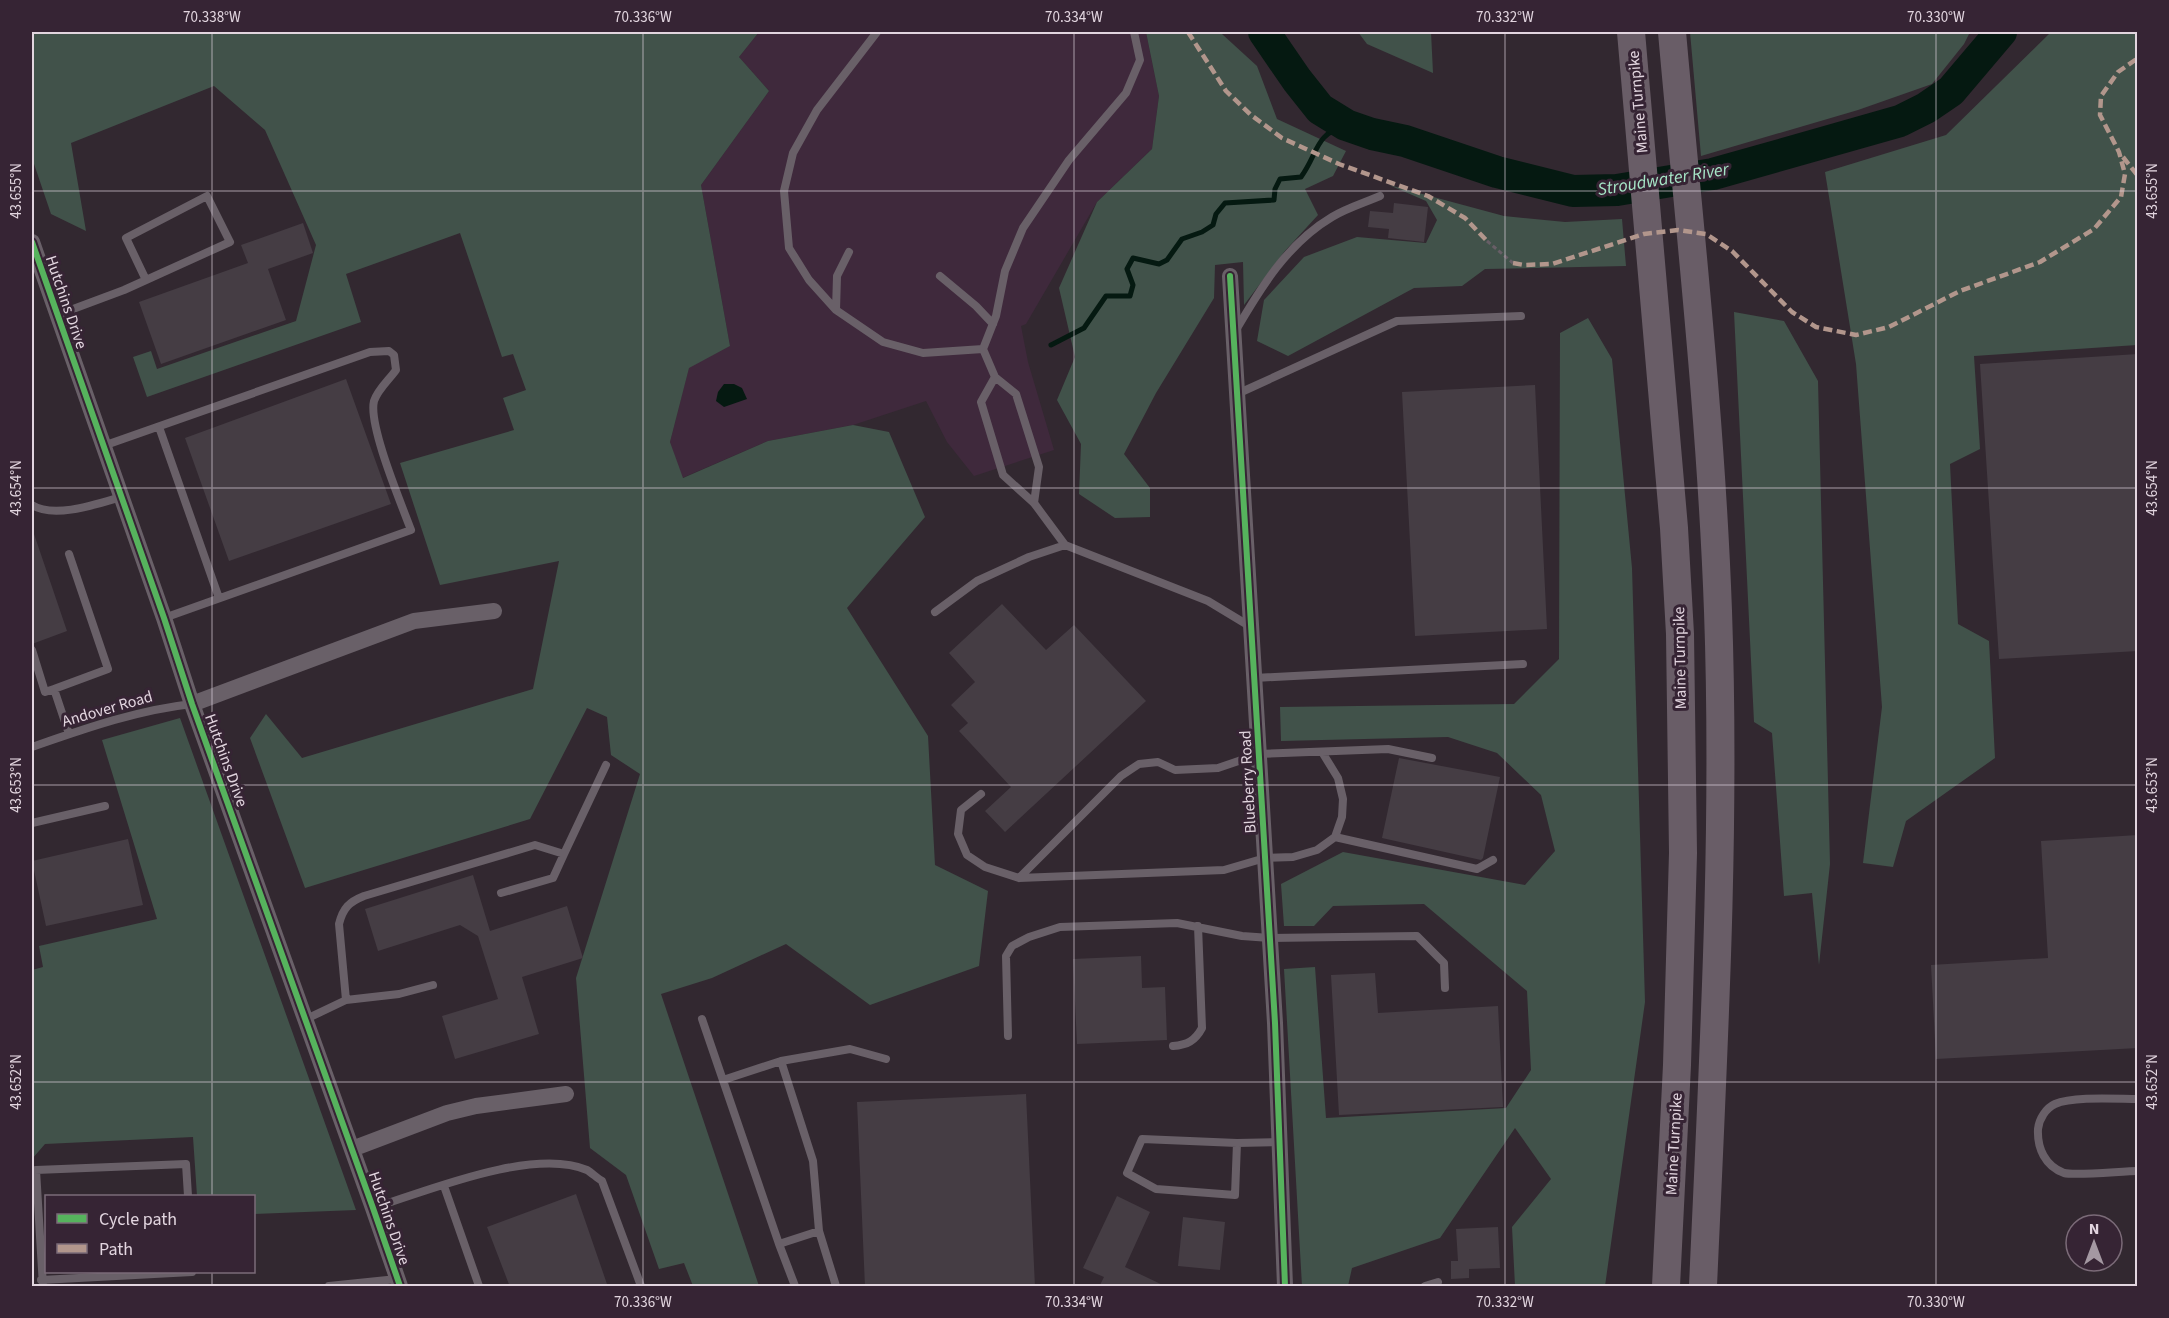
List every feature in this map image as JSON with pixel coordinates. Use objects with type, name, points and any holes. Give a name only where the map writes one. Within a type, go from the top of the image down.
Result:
[{"type":"highway","name":"Maine Turnpike","points":[[1631,32],[1674,528],[1680,634],[1683,853],[1677,1065],[1666,1287]]},
{"type":"highway","points":[[1672,32],[1712,506],[1718,612],[1721,825],[1719,932],[1703,1287]]},
{"type":"street","name":"Hutchins Drive","points":[[32,242],[192,704],[374,1208],[398,1283]]},
{"type":"street","name":"Blueberry Road","points":[[1230,276],[1270,938],[1285,1287]]},
{"type":"street","points":[[192,704],[414,621],[494,611]]},
{"type":"street","points":[[352,1149],[447,1113],[476,1106],[566,1094]]},
{"type":"lane","points":[[877,32],[817,110],[794,153],[784,191],[789,248],[808,280],[836,310],[882,342],[923,354],[982,349]]},
{"type":"lane","points":[[982,349],[993,324],[1005,271],[1023,228],[1070,160],[1126,93],[1140,60],[1134,32]]},
{"type":"lane","points":[[57,315],[146,280],[230,242],[207,196],[126,238],[146,280]]},
{"type":"lane","points":[[1234,333],[1260,288],[1301,238],[1333,216],[1380,196]]},
{"type":"lane","points":[[836,310],[837,276],[849,252]]},
{"type":"lane","points":[[940,276],[976,306],[993,324]]},
{"type":"lane","points":[[1237,394],[1397,321],[1521,316]]},
{"type":"lane","points":[[982,349],[996,377],[1016,394],[1039,467],[1034,503]]},
{"type":"lane","points":[[103,446],[370,352],[389,351],[394,355],[396,370],[375,400],[375,427],[411,530],[164,618]]},
{"type":"lane","points":[[996,377],[981,402],[1003,475],[1034,503],[1065,545],[1208,601],[1251,627]]},
{"type":"lane","points":[[159,427],[219,598]]},
{"type":"lane","points":[[32,505],[61,510],[88,507],[121,497]]},
{"type":"lane","points":[[935,612],[977,581],[1029,557],[1065,545]]},
{"type":"lane","points":[[32,650],[45,692],[108,669],[69,554]]},
{"type":"lane","points":[[1255,678],[1523,663]]},
{"type":"lane","points":[[54,689],[69,734]]},
{"type":"lane","name":"Andover Road","points":[[32,747],[160,707],[192,704]]},
{"type":"lane","points":[[1019,878],[1121,776],[1139,764],[1158,762],[1175,770],[1218,768],[1259,754],[1388,749],[1432,758]]},
{"type":"lane","points":[[981,794],[961,810],[958,834],[968,855],[985,867],[1019,878],[1224,870],[1265,858],[1293,856],[1317,850],[1335,837],[1342,817],[1343,799],[1338,778],[1322,752]]},
{"type":"lane","points":[[501,893],[554,878],[606,765]]},
{"type":"lane","points":[[32,823],[105,806]]},
{"type":"lane","points":[[1335,837],[1477,869],[1493,860]]},
{"type":"lane","points":[[346,1000],[339,924],[342,912],[350,902],[535,845],[564,854]]},
{"type":"lane","points":[[1008,1036],[1006,956],[1012,946],[1029,937],[1060,927],[1177,923],[1242,936],[1270,938],[1417,936],[1444,963],[1445,987]]},
{"type":"lane","points":[[1173,1046],[1184,1045],[1196,1038],[1202,1028],[1198,926]]},
{"type":"lane","points":[[306,1019],[346,1000],[399,994],[433,985]]},
{"type":"lane","points":[[702,1019],[795,1287]]},
{"type":"lane","points":[[723,1080],[780,1061],[850,1049],[886,1059]]},
{"type":"lane","points":[[780,1061],[813,1161],[819,1231],[836,1287]]},
{"type":"lane","points":[[2138,1099],[2065,1101],[2053,1105],[2039,1122],[2038,1140],[2041,1153],[2045,1158],[2057,1169],[2066,1173],[2138,1171]]},
{"type":"lane","points":[[1237,1143],[1235,1195],[1156,1189],[1127,1173],[1142,1139],[1237,1143],[1280,1142]]},
{"type":"lane","points":[[178,1273],[42,1283],[43,1225],[36,1170],[186,1164],[188,1195]]},
{"type":"lane","points":[[374,1208],[476,1174],[511,1167],[562,1165],[587,1170],[602,1181],[641,1287]]},
{"type":"lane","points":[[444,1186],[479,1287]]},
{"type":"lane","points":[[779,1244],[819,1231]]},
{"type":"lane","points":[[1425,1287],[1438,1281]]},
{"type":"lane","points":[[328,1287],[398,1283]]},
{"type":"path","points":[[1487,241],[1513,263]]},
{"type":"shaded area","points":[[32,32],[759,32],[739,57],[769,91],[701,185],[730,346],[689,368],[670,442],[683,478],[768,441],[853,425],[889,432],[925,517],[847,608],[928,736],[935,865],[988,891],[979,966],[870,1005],[786,944],[712,978],[661,994],[759,1286],[693,1286],[684,1263],[659,1269],[626,1175],[590,1148],[576,978],[640,774],[611,755],[607,717],[587,708],[530,819],[305,888],[250,738],[266,714],[302,758],[533,689],[559,561],[440,585],[400,463],[514,430],[503,398],[526,390],[513,354],[502,357],[460,233],[346,274],[361,322],[147,397],[133,357],[151,351],[157,369],[296,321],[316,245],[265,130],[214,86],[71,143],[86,231],[51,214],[32,158]]},
{"type":"shaded area","points":[[759,32],[1146,32],[1159,96],[1152,149],[1097,202],[1026,324],[1021,326],[1028,362],[1054,450],[974,476],[947,442],[926,401],[853,425],[768,441],[682,478],[670,442],[689,367],[730,346],[701,185],[769,91],[739,57]]},
{"type":"shaded area","points":[[1146,32],[1222,32],[1257,66],[1277,119],[1346,151],[1333,176],[1305,189],[1318,215],[1284,252],[1244,305],[1243,262],[1215,265],[1214,298],[1156,393],[1124,454],[1150,488],[1150,517],[1115,518],[1079,494],[1081,444],[1057,400],[1075,357],[1059,288],[1097,202],[1152,149],[1159,96]]},
{"type":"shaded area","points":[[1358,32],[1431,32],[1433,73],[1367,44]]},
{"type":"shaded area","points":[[1690,32],[1970,32],[1964,44],[1932,84],[1858,110],[1701,156]]},
{"type":"shaded area","points":[[2051,32],[2137,32],[2137,345],[1974,356],[1980,449],[1950,464],[1958,624],[1989,641],[1995,758],[1906,821],[1893,867],[1863,863],[1882,707],[1856,364],[1825,172],[1946,135]]},
{"type":"shaded area","points":[[1389,185],[1504,216],[1565,222],[1622,219],[1626,266],[1485,269],[1462,286],[1414,288],[1288,356],[1257,341],[1264,300],[1304,257],[1357,237],[1426,243],[1437,220],[1426,201]]},
{"type":"shaded area","points":[[1734,312],[1784,321],[1818,381],[1830,864],[1819,965],[1812,893],[1784,896],[1772,733],[1754,722]]},
{"type":"shaded area","points":[[1588,318],[1612,359],[1632,568],[1645,1002],[1605,1286],[1515,1286],[1512,1227],[1551,1179],[1515,1128],[1440,1238],[1352,1268],[1348,1286],[1302,1286],[1284,969],[1315,967],[1326,1118],[1506,1108],[1531,1070],[1527,991],[1424,904],[1333,906],[1314,926],[1284,926],[1281,884],[1343,852],[1525,885],[1555,851],[1541,795],[1497,753],[1448,737],[1281,741],[1280,707],[1514,704],[1559,659],[1560,333]]},
{"type":"shaded area","points":[[724,384],[734,384],[742,388],[747,399],[724,407],[716,401],[718,392]]},
{"type":"shaded area","points":[[180,718],[356,1210],[255,1214],[255,1195],[197,1195],[193,1137],[45,1144],[32,1159],[32,970],[43,967],[39,946],[157,919],[102,740]]},
{"type":"building","points":[[1394,203],[1428,207],[1424,242],[1388,238],[1389,229],[1368,227],[1370,211],[1393,213]]},
{"type":"building","points":[[303,223],[313,253],[268,269],[286,320],[161,364],[139,302],[248,263],[241,245]]},
{"type":"building","points":[[2138,354],[2138,651],[1999,659],[1980,364]]},
{"type":"building","points":[[346,379],[391,504],[229,561],[185,438]]},
{"type":"building","points":[[1535,385],[1547,629],[1415,636],[1402,392]]},
{"type":"building","points":[[34,534],[67,631],[32,644],[32,535]]},
{"type":"building","points":[[1002,604],[1046,650],[1074,625],[1146,701],[1005,832],[985,811],[1011,787],[959,731],[968,723],[951,705],[975,682],[949,653]]},
{"type":"building","points":[[1399,758],[1500,777],[1481,860],[1382,838]]},
{"type":"building","points":[[2138,835],[2138,1048],[1936,1059],[1931,965],[2048,958],[2041,841]]},
{"type":"building","points":[[128,839],[143,905],[46,926],[32,861]]},
{"type":"building","points":[[473,875],[490,931],[567,906],[583,958],[522,977],[539,1034],[455,1059],[442,1016],[498,999],[478,936],[460,925],[378,951],[365,909]]},
{"type":"building","points":[[1141,956],[1142,988],[1165,987],[1167,1040],[1077,1044],[1073,959]]},
{"type":"building","points":[[1375,973],[1378,1013],[1498,1006],[1503,1107],[1339,1115],[1331,975]]},
{"type":"building","points":[[1026,1094],[1035,1287],[865,1287],[857,1102]]},
{"type":"building","points":[[576,1194],[608,1287],[510,1287],[487,1227]]},
{"type":"building","points":[[1117,1196],[1150,1212],[1125,1267],[1167,1287],[1099,1287],[1104,1277],[1083,1268]]},
{"type":"building","points":[[1183,1217],[1225,1222],[1220,1270],[1178,1266]]},
{"type":"building","points":[[1498,1227],[1500,1268],[1469,1269],[1469,1278],[1451,1279],[1451,1261],[1458,1261],[1456,1229]]},
{"type":"waterway","name":"Stroudwater River","points":[[1264,32],[1320,109],[1346,125],[1372,134],[1405,141],[1497,172],[1573,191],[1617,190],[1713,174],[1900,121],[1926,108],[1951,91],[2001,32]]},
{"type":"waterway","points":[[1051,345],[1084,328],[1106,296],[1130,296],[1133,285],[1127,269],[1133,258],[1159,264],[1167,260],[1182,239],[1202,232],[1213,225],[1216,214],[1225,203],[1274,200],[1275,189],[1280,179],[1301,177],[1322,139],[1346,125]]},
{"type":"marked path","points":[[1188,32],[1226,91],[1251,115],[1282,138],[1339,164],[1428,196],[1465,218],[1487,241]]},
{"type":"marked path","points":[[1513,263],[1552,264],[1644,234],[1678,230],[1706,234],[1732,251],[1792,312],[1816,327],[1856,335],[1889,327],[1960,291],[2040,262],[2094,229],[2121,197],[2125,174],[2119,152],[2100,115],[2101,96],[2118,72],[2138,58]]},
{"type":"marked path","points":[[2123,157],[2138,176]]},
{"type":"cycle path","points":[[32,242],[192,704],[400,1286]]},
{"type":"cycle path","points":[[1230,276],[1275,1023],[1285,1286]]}]
